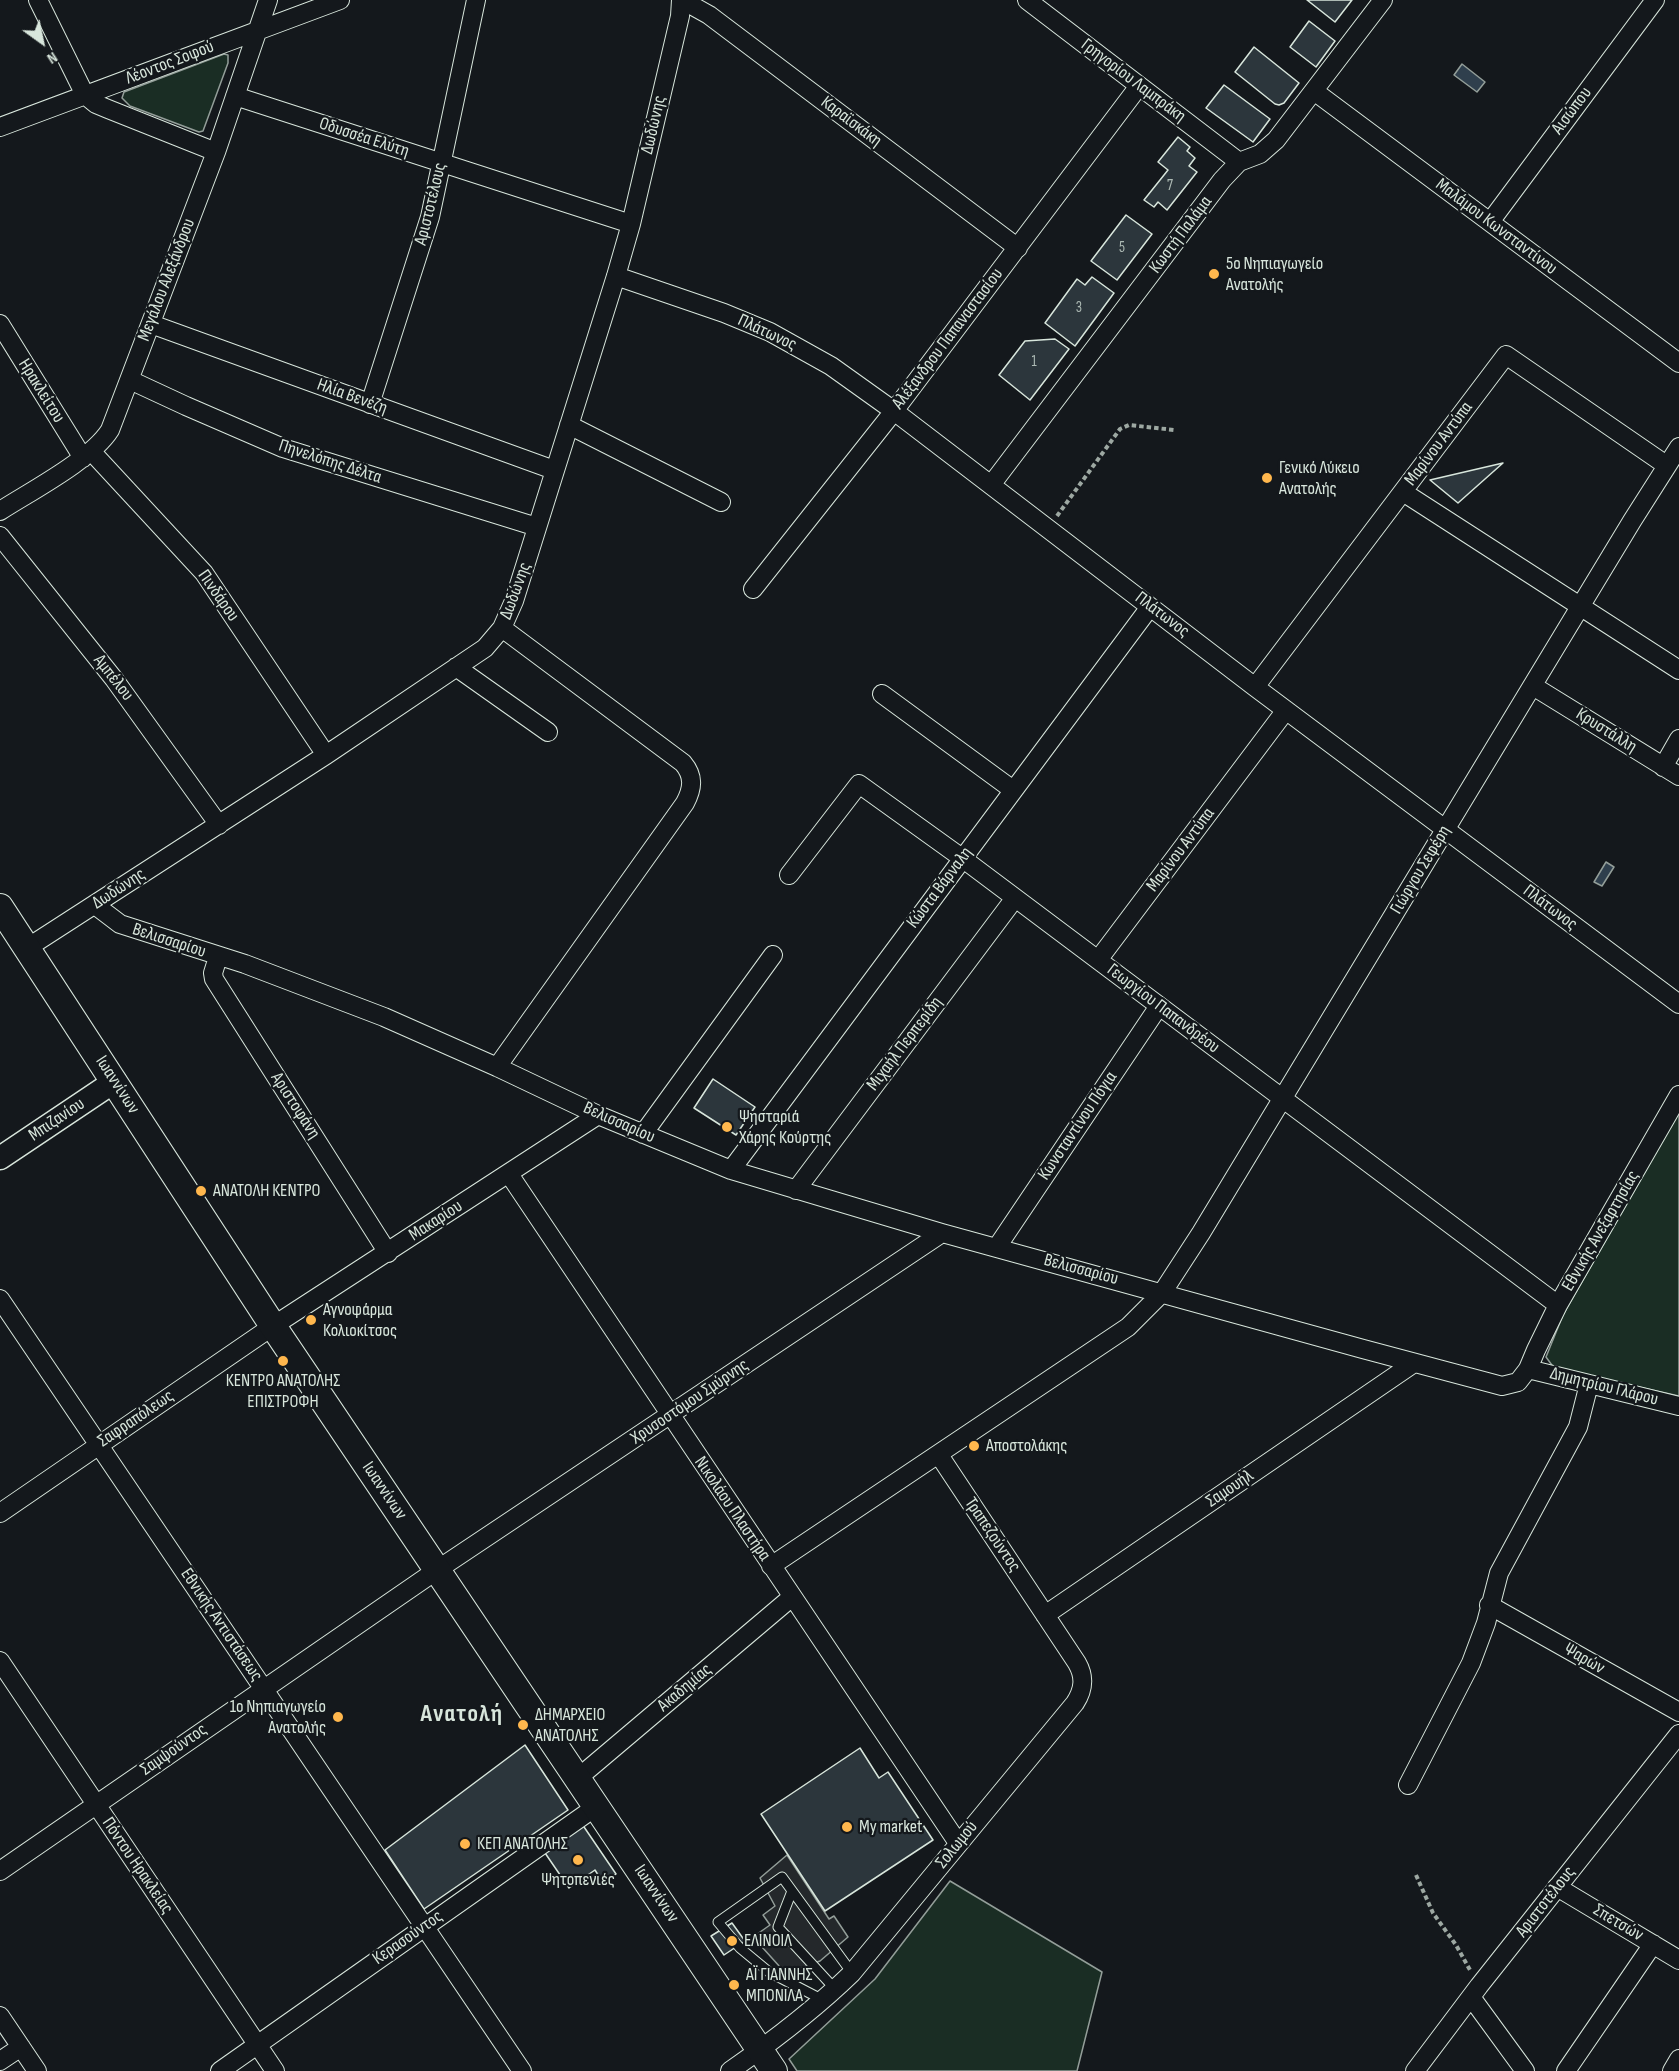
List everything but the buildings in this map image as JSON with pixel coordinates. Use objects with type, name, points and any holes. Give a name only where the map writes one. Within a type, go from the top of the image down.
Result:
[{"type":"main road","name":"Ιωαννίνων","points":[[0,907],[273,1326],[774,2071]]},
{"type":"street","points":[[39,0],[85,95],[108,110],[216,152]]},
{"type":"street","name":"Μεγάλου Αλεξάνδρου","points":[[0,511],[87,454],[110,430],[216,152],[268,0]]},
{"type":"street","name":"Λέοντος Σοφού","points":[[0,127],[340,0]]},
{"type":"street","name":"Αριστοτέλους","points":[[370,404],[427,230],[476,0]]},
{"type":"street","name":"Κωστή Παλάμα","points":[[990,484],[1222,180],[1239,162],[1267,150],[1383,0]]},
{"type":"street","name":"Αισώπου","points":[[1490,222],[1654,0]]},
{"type":"street","name":"Δωδώνης","points":[[27,948],[326,755],[485,648],[502,628],[514,601],[631,224],[681,2]]},
{"type":"street","name":"Καραϊσκάκη","points":[[681,2],[709,15],[1018,248]]},
{"type":"street","name":"Γρηγορίου Λαμπράκη","points":[[1035,3],[1239,162]]},
{"type":"street","name":"Αλέξανδρου Παπαναστασίου","points":[[753,589],[894,411],[1139,86]]},
{"type":"street","name":"Μαλάμου Κωνσταντίνου","points":[[1314,91],[1679,363]]},
{"type":"street","name":"Οδυσσέα Ελύτη","points":[[235,96],[631,224]]},
{"type":"street","name":"Πλάτωνος","points":[[616,276],[724,313],[770,332],[831,366],[894,411],[1255,687],[1679,1005]]},
{"type":"street","name":"Ηρακλείτου","points":[[0,324],[87,454]]},
{"type":"street","name":"Ηλία Βενέζη","points":[[151,324],[554,470]]},
{"type":"street","name":"Μαρίνου Αντύπα","points":[[1255,687],[1506,355],[1666,465]]},
{"type":"street","name":"Πηνελόπης Δέλτα","points":[[130,380],[283,448],[537,527]]},
{"type":"street","points":[[569,425],[721,502]]},
{"type":"street","name":"Γιώργου Σεφέρη","points":[[771,1566],[1128,1327],[1162,1293],[1201,1233],[1679,447]]},
{"type":"street","name":"Πινδάρου","points":[[87,454],[204,573],[326,755]]},
{"type":"street","points":[[1402,492],[1679,670]]},
{"type":"street","name":"Αμπέλου","points":[[0,536],[128,697],[219,825]]},
{"type":"street","name":"Κώστα Βάρναλη","points":[[731,1170],[1150,607]]},
{"type":"street","points":[[497,1067],[685,803],[692,788],[692,777],[683,763],[502,628]]},
{"type":"street","points":[[456,667],[548,732]]},
{"type":"street","name":"Κρυστάλλη","points":[[1533,686],[1679,776]]},
{"type":"street","points":[[882,694],[1014,790]]},
{"type":"street","name":"Μαρίνου Αντύπα","points":[[1098,960],[1286,710]]},
{"type":"street","points":[[1663,767],[1679,739]]},
{"type":"street","name":"Γεωργίου Παπανδρέου","points":[[789,875],[859,784],[962,858],[1558,1305]]},
{"type":"street","name":"Μιχαήλ Περπερίδη","points":[[796,1190],[1015,898]]},
{"type":"street","name":"Βελισσαρίου","points":[[94,905],[120,924],[245,964],[374,1012],[598,1115],[731,1170],[942,1233],[1502,1386],[1518,1382],[1528,1369]]},
{"type":"street","points":[[643,1134],[773,955]]},
{"type":"street","name":"Αριστοφάνη","points":[[218,957],[213,979],[388,1252]]},
{"type":"street","name":"Κωνσταντίνου Πόγια","points":[[997,1247],[1159,1006]]},
{"type":"street","name":"Μπιζανίου","points":[[0,1158],[115,1081]]},
{"type":"street","name":"Εθνικής Ανεξαρτησίας","points":[[1528,1369],[1558,1305],[1679,1095]]},
{"type":"street","name":"Μακαρίου","points":[[273,1326],[598,1115]]},
{"type":"street","name":"Νικολάου Πλαστήρα","points":[[509,1174],[669,1416],[958,1843]]},
{"type":"street","name":"Χρυσοστόμου Σμύρνης","points":[[437,1570],[942,1233]]},
{"type":"street","name":"Εθνικής Αντιστάσεως","points":[[0,1299],[522,2071]]},
{"type":"street","name":"Σαφραπόλεως","points":[[0,1513],[273,1326]]},
{"type":"street","name":"Σαμουήλ","points":[[1045,1615],[1414,1363]]},
{"type":"street","name":"Δημητρίου Γλάρου","points":[[1528,1369],[1679,1406]]},
{"type":"street","points":[[1408,1785],[1471,1663],[1486,1623],[1499,1573],[1578,1427],[1590,1384]]},
{"type":"street","name":"Τραπεζούντος","points":[[939,1455],[1045,1615]]},
{"type":"street","name":"Σαμψούντος","points":[[0,1871],[437,1570]]},
{"type":"street","name":"Ακαδημίας","points":[[578,1778],[792,1597]]},
{"type":"street","name":"Ψαρών","points":[[1490,1605],[1679,1713]]},
{"type":"street","name":"Σολωμού","points":[[730,2071],[829,1995],[852,1973],[1075,1703],[1082,1689],[1081,1669],[1045,1615]]},
{"type":"street","name":"Πόντου Ηρακλείας","points":[[0,1661],[275,2071]]},
{"type":"street","name":"Αριστοτέλους","points":[[1415,2071],[1679,1734]]},
{"type":"street","name":"Κερασούντος","points":[[220,2071],[597,1806]]},
{"type":"street","name":"Σπετσών","points":[[1557,1887],[1679,1960]]},
{"type":"street","points":[[1566,2071],[1653,1944]]},
{"type":"street","points":[[1475,1992],[1525,2071]]},
{"type":"street","points":[[0,2016],[37,2071]]},
{"type":"street","points":[[0,2061],[21,2047]]},
{"type":"street","points":[[1672,2071],[1679,2059]]},
{"type":"lane","points":[[829,1995],[769,1972],[740,1948],[718,1922],[782,1877],[852,1973]]},
{"type":"lane","points":[[792,1891],[778,1927],[829,1995]]},
{"type":"path","points":[[1048,529],[1120,429],[1129,425],[1174,430]]},
{"type":"path","points":[[1416,1875],[1433,1913],[1456,1945],[1475,1992]]},
{"type":"green space","points":[[224,54],[228,55],[228,63],[203,131],[199,132],[130,106],[122,98],[124,92]]},
{"type":"green space","points":[[1679,1112],[1679,1396],[1554,1368],[1546,1357],[1563,1315]]},
{"type":"green space","points":[[950,1881],[1102,1972],[1077,2071],[797,2071],[789,2059],[875,1979]]},
{"type":"shaded area","points":[[787,1855],[829,1919],[834,1916],[848,1937],[820,1961],[796,1970],[780,1967],[753,1937],[770,1925],[763,1915],[775,1906],[760,1878]]},
{"type":"water","points":[[1462,64],[1485,82],[1477,92],[1454,75]]},
{"type":"water","points":[[1606,862],[1614,867],[1602,886],[1594,882]]},
{"type":"place","name":"5ο Νηπιαγωγείο Ανατολής","points":[[1214,274]]},
{"type":"place","name":"Γενικό Λύκειο Ανατολής","points":[[1267,478]]},
{"type":"place","name":"Ψησταριά Χάρης Κούρτης","points":[[727,1127]]},
{"type":"place","name":"ΑΝΑΤΟΛΗ ΚΕΝΤΡΟ","points":[[201,1191]]},
{"type":"place","name":"Αγνοφάρμα Κολιοκίτσος","points":[[311,1320]]},
{"type":"place","name":"ΚΕΝΤΡΟ ΑΝΑΤΟΛΗΣ ΕΠΙΣΤΡΟΦΗ","points":[[283,1361]]},
{"type":"place","name":"Αποστολάκης","points":[[974,1446]]},
{"type":"place","name":"1ο Νηπιαγωγείο Ανατολής","points":[[338,1717]]},
{"type":"place","name":"ΔΗΜΑΡΧΕΙΟ ΑΝΑΤΟΛΗΣ","points":[[523,1725]]},
{"type":"place","name":"My market","points":[[847,1827]]},
{"type":"place","name":"ΚΕΠ ΑΝΑΤΟΛΗΣ","points":[[465,1844]]},
{"type":"place","name":"Ψητοπενιές","points":[[578,1860]]},
{"type":"place","name":"ΕΛΙΝΟΙΛ","points":[[732,1941]]},
{"type":"place","name":"ΑΪ ΓΙΑΝΝΗΣ ΜΠΟΝΙΛΑ","points":[[734,1985]]},
{"type":"district","name":"Ανατολή","points":[[462,1715]]}]
